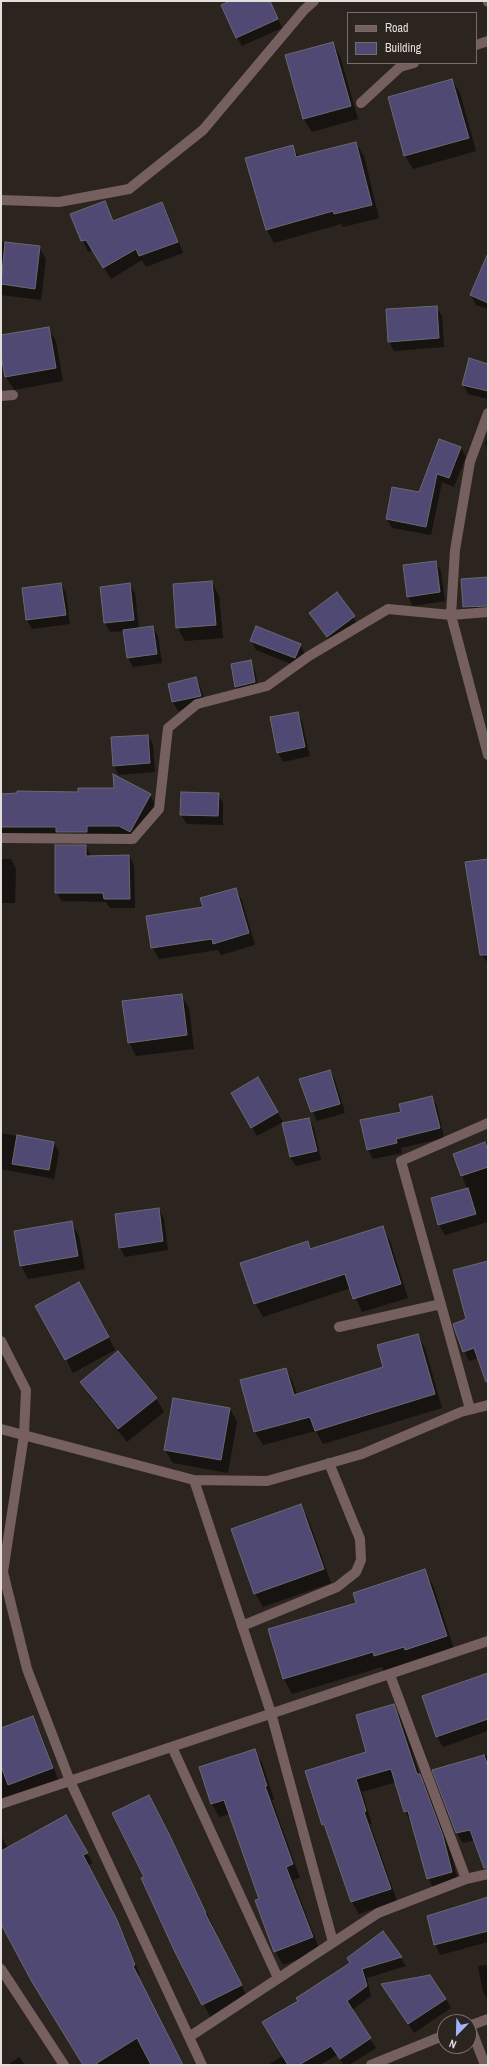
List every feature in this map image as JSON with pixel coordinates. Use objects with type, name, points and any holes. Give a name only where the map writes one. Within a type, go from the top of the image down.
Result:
[{"type":"street","points":[[1,200],[59,202],[128,189],[203,130],[304,10],[314,1]]},
{"type":"street","points":[[477,45],[488,42]]},
{"type":"street","points":[[361,103],[400,67],[410,64]]},
{"type":"street","points":[[1,396],[13,395]]},
{"type":"street","points":[[488,413],[470,462],[455,550],[451,615],[488,755]]},
{"type":"street","points":[[1,838],[133,839],[159,810],[168,728],[197,704],[267,686],[309,656],[388,609],[451,615],[488,612]]},
{"type":"street","points":[[470,1409],[400,1161],[488,1123]]},
{"type":"street","points":[[339,1327],[441,1304]]},
{"type":"street","points":[[1,1341],[26,1390],[24,1435],[3,1572],[27,1669],[70,1781],[202,2065]]},
{"type":"street","points":[[1,1429],[194,1480],[267,1481],[362,1454],[470,1409],[488,1405]]},
{"type":"street","points":[[242,1626],[337,1587],[356,1572],[361,1560],[360,1539],[329,1463]]},
{"type":"street","points":[[194,1480],[271,1713],[334,1942]]},
{"type":"street","points":[[1,1804],[488,1640]]},
{"type":"street","points":[[390,1674],[466,1880]]},
{"type":"street","points":[[172,1747],[278,1978]]},
{"type":"street","points":[[189,2036],[378,1913],[466,1880],[488,1874]]},
{"type":"street","points":[[1,1968],[64,2065]]},
{"type":"street","points":[[477,2023],[488,2019]]},
{"type":"street","points":[[371,2065],[437,2038]]},
{"type":"street","points":[[477,2046],[485,2065]]},
{"type":"building","points":[[230,1],[270,1],[278,19],[236,38],[221,5]]},
{"type":"building","points":[[333,42],[351,106],[303,119],[285,55]]},
{"type":"building","points":[[452,79],[469,138],[404,156],[388,97]]},
{"type":"building","points":[[356,142],[372,205],[334,214],[333,211],[266,230],[245,158],[293,145],[296,157]]},
{"type":"building","points":[[105,201],[113,221],[162,202],[178,242],[139,256],[136,249],[103,268],[86,240],[81,241],[70,214]]},
{"type":"building","points":[[5,242],[40,246],[35,289],[1,284]]},
{"type":"building","points":[[488,253],[488,303],[470,295]]},
{"type":"building","points":[[437,306],[439,338],[388,342],[386,309]]},
{"type":"building","points":[[49,327],[56,368],[5,377],[1,354],[1,335]]},
{"type":"building","points":[[469,358],[488,364],[488,391],[462,385]]},
{"type":"building","points":[[439,439],[461,447],[449,478],[437,474],[426,527],[386,519],[392,487],[419,492]]},
{"type":"building","points":[[436,561],[440,592],[407,597],[403,565]]},
{"type":"building","points":[[488,577],[488,606],[463,607],[461,579]]},
{"type":"building","points":[[212,581],[216,625],[176,628],[173,584]]},
{"type":"building","points":[[61,583],[66,615],[26,620],[22,588]]},
{"type":"building","points":[[130,583],[134,620],[104,623],[100,587]]},
{"type":"building","points":[[337,592],[355,616],[327,637],[309,613]]},
{"type":"building","points":[[153,626],[157,654],[127,658],[123,630]]},
{"type":"building","points":[[256,626],[301,644],[295,658],[250,641]]},
{"type":"building","points":[[251,660],[255,682],[235,687],[231,664]]},
{"type":"building","points":[[196,677],[201,696],[172,702],[168,684]]},
{"type":"building","points":[[298,712],[305,747],[277,753],[270,717]]},
{"type":"building","points":[[148,735],[150,763],[113,766],[111,737]]},
{"type":"building","points":[[113,774],[151,794],[130,832],[119,826],[87,826],[87,832],[56,832],[56,827],[1,827],[1,794],[17,793],[17,791],[78,792],[78,788],[114,788]]},
{"type":"building","points":[[181,792],[219,793],[218,816],[180,815]]},
{"type":"building","points":[[55,845],[86,845],[86,856],[129,855],[130,899],[104,899],[103,893],[55,893]]},
{"type":"building","points":[[488,859],[488,955],[480,955],[465,862]]},
{"type":"building","points":[[236,888],[249,933],[213,944],[212,939],[151,948],[146,916],[203,907],[200,898]]},
{"type":"building","points":[[182,994],[187,1035],[128,1043],[122,1001]]},
{"type":"building","points":[[330,1070],[340,1104],[311,1112],[299,1079]]},
{"type":"building","points":[[258,1077],[278,1112],[251,1128],[231,1093]]},
{"type":"building","points":[[432,1096],[440,1128],[396,1139],[397,1143],[367,1150],[360,1120],[401,1112],[399,1104]]},
{"type":"building","points":[[309,1118],[317,1151],[290,1157],[282,1123]]},
{"type":"building","points":[[17,1135],[54,1142],[49,1170],[12,1164]]},
{"type":"building","points":[[485,1142],[488,1151],[488,1167],[461,1176],[453,1154]]},
{"type":"building","points":[[468,1188],[476,1214],[438,1225],[431,1198]]},
{"type":"building","points":[[159,1208],[163,1241],[119,1248],[115,1214]]},
{"type":"building","points":[[72,1221],[78,1256],[20,1266],[14,1231]]},
{"type":"building","points":[[383,1226],[401,1284],[353,1299],[345,1274],[254,1304],[240,1263],[308,1241],[310,1249]]},
{"type":"building","points":[[488,1261],[488,1381],[486,1382],[474,1348],[463,1352],[453,1324],[466,1319],[453,1270]]},
{"type":"building","points":[[79,1282],[109,1337],[65,1360],[35,1306]]},
{"type":"building","points":[[418,1334],[435,1394],[315,1431],[310,1417],[254,1432],[240,1380],[286,1368],[294,1395],[383,1367],[377,1345]]},
{"type":"building","points":[[118,1351],[157,1398],[118,1429],[80,1382]]},
{"type":"building","points":[[173,1398],[230,1408],[221,1460],[164,1450]]},
{"type":"building","points":[[301,1504],[324,1569],[254,1594],[231,1529]]},
{"type":"building","points":[[425,1569],[447,1636],[405,1650],[404,1647],[374,1656],[373,1652],[283,1679],[268,1629],[356,1603],[353,1593]]},
{"type":"building","points":[[488,1673],[488,1719],[436,1737],[422,1696]]},
{"type":"building","points":[[394,1704],[417,1774],[420,1774],[443,1836],[452,1872],[427,1879],[408,1811],[404,1812],[391,1769],[356,1779],[366,1811],[364,1812],[391,1889],[351,1902],[324,1824],[322,1825],[305,1771],[366,1752],[356,1715]]},
{"type":"building","points":[[33,1716],[53,1768],[8,1785],[1,1766],[1,1728]]},
{"type":"building","points":[[255,1749],[267,1786],[265,1786],[293,1864],[286,1867],[313,1937],[274,1952],[255,1900],[259,1899],[224,1800],[211,1804],[199,1767]]},
{"type":"building","points":[[484,1755],[488,1767],[488,1868],[484,1868],[470,1830],[456,1833],[432,1770]]},
{"type":"building","points":[[149,1795],[170,1836],[205,1913],[242,1985],[202,2005],[175,1952],[141,1878],[144,1877],[112,1813]]},
{"type":"building","points":[[66,1815],[88,1853],[83,1855],[117,1920],[135,1965],[133,1966],[183,2065],[151,2065],[137,2038],[94,2065],[83,2065],[32,1982],[1,1924],[1,1851]]},
{"type":"building","points":[[488,1897],[488,1931],[434,1945],[427,1916]]},
{"type":"building","points":[[383,1931],[402,1957],[362,1969],[367,1986],[347,2001],[371,2038],[340,2059],[331,2046],[299,2065],[288,2065],[262,2022],[298,2001],[296,1998],[350,1963],[347,1958]]},
{"type":"building","points":[[430,1975],[446,1999],[408,2024],[381,1984]]}]
